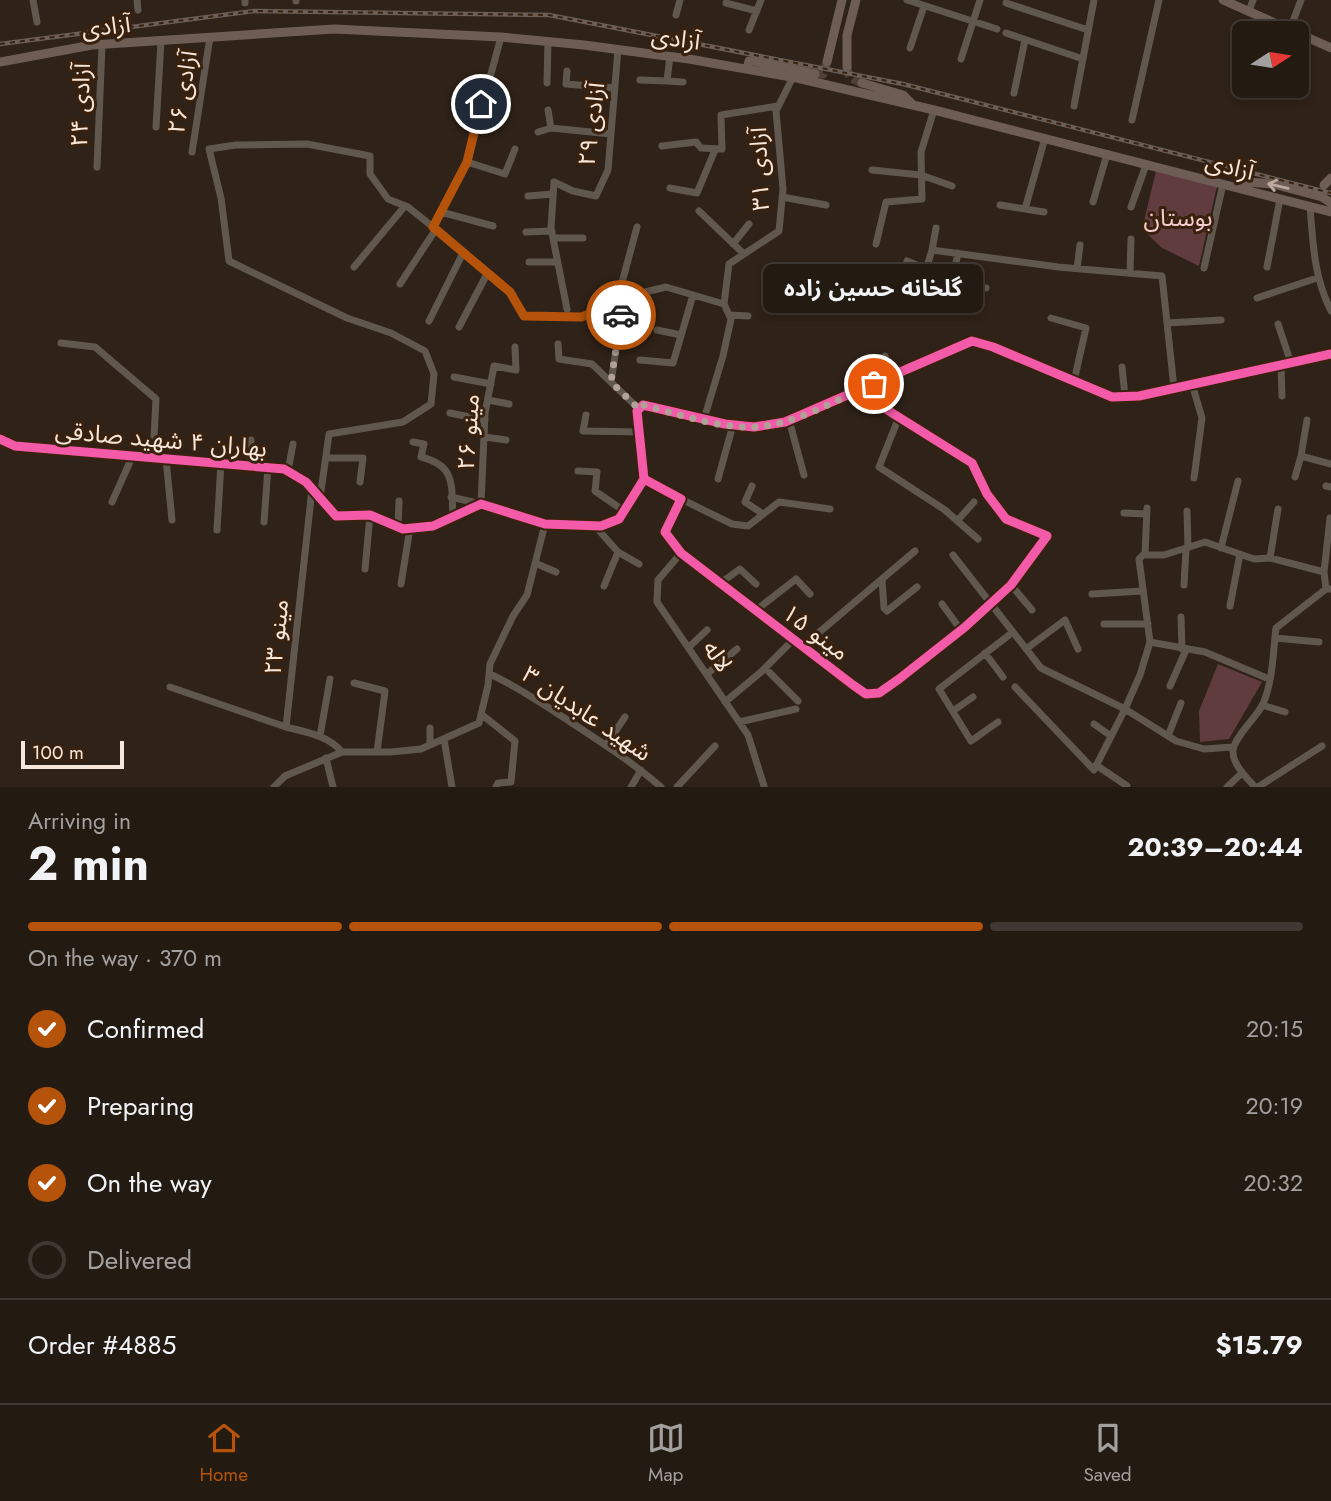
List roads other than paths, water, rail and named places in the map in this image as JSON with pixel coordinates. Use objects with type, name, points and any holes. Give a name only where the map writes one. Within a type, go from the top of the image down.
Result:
[{"type":"main road","points":[[827,62],[842,0]]},
{"type":"main road","points":[[847,66],[847,36],[856,0]]},
{"type":"main road","points":[[1223,0],[1272,21]]},
{"type":"main road","name":"آزادی","points":[[0,62],[102,45],[334,29],[548,41],[670,56],[793,78],[914,105],[1331,212]]},
{"type":"main road","points":[[835,33],[847,36]]},
{"type":"main road","points":[[1309,38],[1331,48]]},
{"type":"main road","points":[[747,69],[749,61],[754,61],[815,74]]},
{"type":"main road","points":[[862,83],[902,95],[914,105]]},
{"type":"main road","points":[[1235,187],[1248,182],[1259,182],[1322,197],[1331,203]]},
{"type":"street","points":[[33,0],[37,22]]},
{"type":"street","points":[[136,0],[138,10]]},
{"type":"street","points":[[676,15],[680,0]]},
{"type":"street","points":[[749,30],[761,0]]},
{"type":"street","points":[[934,9],[936,0]]},
{"type":"street","points":[[961,59],[980,0]]},
{"type":"street","points":[[1074,106],[1094,0]]},
{"type":"street","points":[[1132,120],[1159,0]]},
{"type":"street","points":[[1250,11],[1253,0]]},
{"type":"street","points":[[1293,21],[1301,0]]},
{"type":"street","points":[[913,1],[997,29]]},
{"type":"street","points":[[726,3],[739,3],[757,11]]},
{"type":"street","points":[[1006,3],[1088,30]]},
{"type":"street","points":[[910,48],[924,6]]},
{"type":"street","points":[[1006,33],[1083,59]]},
{"type":"street","name":"آزادی ۲۶","points":[[192,152],[210,37]]},
{"type":"street","points":[[400,284],[435,228],[467,162],[501,37]]},
{"type":"street","points":[[1014,93],[1025,40]]},
{"type":"street","points":[[156,127],[161,41]]},
{"type":"street","points":[[547,83],[548,41]]},
{"type":"street","name":"آزادی ۲۴","points":[[97,167],[102,45]]},
{"type":"street","name":"آزادی ۲۹","points":[[567,309],[552,235],[554,182],[573,191],[596,196],[608,170],[618,50]]},
{"type":"street","points":[[667,81],[670,56]]},
{"type":"street","points":[[566,71],[566,84],[615,88]]},
{"type":"street","name":"آزادی ۳۱","points":[[724,304],[729,264],[779,231],[782,197],[778,106],[793,78]]},
{"type":"street","points":[[640,80],[683,82]]},
{"type":"street","points":[[662,146],[696,142],[702,148],[722,149],[721,115],[778,106]]},
{"type":"street","points":[[548,110],[551,128]]},
{"type":"street","points":[[876,244],[886,202],[922,199],[921,152],[934,110]]},
{"type":"street","points":[[538,132],[551,128],[611,134]]},
{"type":"street","points":[[1025,209],[1045,138]]},
{"type":"street","points":[[320,498],[330,434],[404,422],[431,404],[435,374],[425,351],[391,333],[347,318],[229,261],[221,198],[209,149],[236,145],[307,144],[370,156],[370,174],[387,199],[405,205],[510,292],[524,316],[582,317],[620,299],[666,287],[724,304],[730,317],[723,356],[704,419]]},
{"type":"street","points":[[467,162],[505,174],[515,149]]},
{"type":"street","points":[[670,188],[697,193],[715,150]]},
{"type":"street","points":[[1093,202],[1107,154]]},
{"type":"street","points":[[1132,207],[1146,164]]},
{"type":"street","points":[[872,170],[921,175],[952,186]]},
{"type":"street","points":[[1204,268],[1223,184]]},
{"type":"street","points":[[528,196],[553,194]]},
{"type":"street","points":[[782,197],[825,205]]},
{"type":"street","points":[[1267,267],[1280,199]]},
{"type":"street","points":[[354,267],[405,205]]},
{"type":"street","points":[[1000,205],[1044,212]]},
{"type":"street","points":[[1310,206],[1317,278],[1331,312]]},
{"type":"street","points":[[441,212],[493,226]]},
{"type":"street","points":[[699,212],[744,254]]},
{"type":"street","points":[[733,244],[749,224]]},
{"type":"street","points":[[611,382],[620,299],[637,227]]},
{"type":"street","points":[[890,296],[915,305],[936,228]]},
{"type":"street","points":[[526,232],[583,238]]},
{"type":"street","points":[[1130,273],[1131,239]]},
{"type":"street","points":[[1077,269],[1080,244]]},
{"type":"street","points":[[932,250],[1077,269],[1162,276],[1174,388]]},
{"type":"street","points":[[429,321],[463,253]]},
{"type":"street","points":[[947,304],[958,253]]},
{"type":"street","points":[[907,261],[926,269]]},
{"type":"street","points":[[530,262],[557,262]]},
{"type":"street","points":[[459,327],[487,274]]},
{"type":"street","points":[[1257,298],[1317,278]]},
{"type":"street","points":[[952,283],[986,288]]},
{"type":"street","points":[[640,360],[673,363],[693,295]]},
{"type":"street","points":[[730,317],[748,316]]},
{"type":"street","points":[[1051,318],[1086,328],[1074,381]]},
{"type":"street","points":[[1167,324],[1221,320]]},
{"type":"street","points":[[1278,324],[1291,363]]},
{"type":"street","points":[[657,330],[681,335]]},
{"type":"street","points":[[452,498],[545,524],[601,526],[619,519],[644,479],[637,411],[643,405],[733,425],[754,427],[789,420],[972,341],[993,347],[1112,397],[1139,396],[1331,354]]},
{"type":"street","points":[[61,343],[95,347],[156,399],[153,457]]},
{"type":"street","points":[[558,344],[559,359],[592,364],[639,409]]},
{"type":"street","name":"مینو ۲۶","points":[[481,504],[485,420],[494,366],[516,370],[515,347]]},
{"type":"street","points":[[885,356],[890,376]]},
{"type":"street","points":[[1281,365],[1282,396]]},
{"type":"street","points":[[1122,367],[1125,396]]},
{"type":"street","points":[[454,377],[491,384]]},
{"type":"street","points":[[1192,384],[1202,418],[1194,478]]},
{"type":"street","points":[[857,391],[899,417],[879,467],[957,521],[978,539]]},
{"type":"street","points":[[488,400],[509,404]]},
{"type":"street","points":[[450,413],[485,420]]},
{"type":"street","points":[[586,415],[583,431],[639,432]]},
{"type":"street","name":"مینو ۱۵","points":[[681,499],[665,532],[681,553],[866,694],[879,693],[991,603],[1011,584],[1047,536],[1006,519],[987,494],[972,463],[899,417]]},
{"type":"street","points":[[789,420],[804,475]]},
{"type":"street","points":[[1295,477],[1307,420]]},
{"type":"street","points":[[718,479],[733,425]]},
{"type":"street","points":[[485,437],[506,440]]},
{"type":"street","name":"بهاران ۴ شهید صادقی","points":[[0,439],[15,446],[284,468],[306,482],[336,516],[370,515],[398,527],[433,526],[481,504]]},
{"type":"street","points":[[250,466],[251,440]]},
{"type":"street","points":[[413,442],[424,444],[421,457],[438,461],[450,477],[453,517]]},
{"type":"street","points":[[288,471],[293,444]]},
{"type":"street","points":[[112,502],[132,455]]},
{"type":"street","points":[[1301,456],[1331,464]]},
{"type":"street","points":[[326,458],[363,458],[360,482]]},
{"type":"street","points":[[166,459],[172,520]]},
{"type":"street","points":[[217,530],[221,463]]},
{"type":"street","points":[[264,522],[268,467]]},
{"type":"street","points":[[578,471],[597,472],[595,491],[624,511]]},
{"type":"street","points":[[644,479],[732,524],[748,526],[779,502],[830,509]]},
{"type":"street","points":[[1221,548],[1238,481]]},
{"type":"street","points":[[752,486],[746,502],[763,514]]},
{"type":"street","name":"مینو ۲۳","points":[[286,727],[312,489]]},
{"type":"street","points":[[398,527],[399,501]]},
{"type":"street","points":[[957,521],[974,502]]},
{"type":"street","points":[[1270,558],[1278,509]]},
{"type":"street","points":[[1124,513],[1146,511],[1144,555]]},
{"type":"street","points":[[1184,585],[1187,511]]},
{"type":"street","points":[[365,569],[370,515]]},
{"type":"street","points":[[1322,746],[1256,787],[1242,773],[1234,758],[1233,747],[1262,705],[1269,680],[1276,628],[1328,589],[1324,572],[1330,518]]},
{"type":"street","points":[[274,787],[285,776],[342,752],[421,749],[479,723],[490,664],[513,616],[527,595],[545,524]]},
{"type":"street","points":[[595,526],[618,552],[639,564]]},
{"type":"street","points":[[401,584],[410,528]]},
{"type":"street","points":[[1015,687],[1094,770],[1140,676],[1150,642],[1139,559],[1144,555],[1164,555],[1205,542],[1254,559],[1270,558],[1324,572]]},
{"type":"street","points":[[803,646],[915,551]]},
{"type":"street","points":[[604,586],[618,552]]},
{"type":"street","name":"لاله","points":[[681,553],[658,580],[657,602],[748,735],[764,786]]},
{"type":"street","points":[[1230,606],[1240,554]]},
{"type":"street","points":[[953,555],[1041,668],[1125,709],[1177,741],[1204,749],[1233,747]]},
{"type":"street","points":[[536,563],[556,572]]},
{"type":"street","points":[[719,584],[740,569],[756,584]]},
{"type":"street","points":[[755,611],[796,579],[810,594]]},
{"type":"street","points":[[882,579],[884,608],[887,611],[918,587]]},
{"type":"street","points":[[1011,584],[1032,610]]},
{"type":"street","points":[[1092,594],[1143,591]]},
{"type":"street","points":[[942,604],[961,629]]},
{"type":"street","points":[[1170,686],[1184,649],[1181,617]]},
{"type":"street","points":[[1026,649],[1065,620],[1078,649]]},
{"type":"street","points":[[1104,624],[1148,624]]},
{"type":"street","points":[[689,647],[706,630]]},
{"type":"street","points":[[998,722],[971,741],[939,688],[1013,632]]},
{"type":"street","points":[[1275,638],[1319,642]]},
{"type":"street","points":[[725,702],[794,639]]},
{"type":"street","points":[[1150,642],[1205,652],[1269,680]]},
{"type":"street","points":[[707,674],[737,649]]},
{"type":"street","points":[[985,653],[1003,677]]},
{"type":"street","points":[[738,722],[797,705],[765,667]]},
{"type":"street","name":"شهید عابدیان ۳","points":[[490,674],[516,686],[606,745],[661,787]]},
{"type":"street","points":[[320,736],[330,679]]},
{"type":"street","points":[[354,683],[385,691],[377,752]]},
{"type":"street","points":[[170,687],[320,736],[336,744],[342,752]]},
{"type":"street","points":[[953,711],[973,697]]},
{"type":"street","points":[[1167,736],[1181,703]]},
{"type":"street","points":[[1262,705],[1285,712]]},
{"type":"street","points":[[481,714],[515,741],[511,782],[498,783],[496,787]]},
{"type":"street","points":[[606,745],[625,718]]},
{"type":"street","points":[[1094,724],[1111,736]]},
{"type":"street","points":[[430,728],[430,745]]},
{"type":"street","points":[[444,739],[452,787]]},
{"type":"street","points":[[677,787],[715,746]]},
{"type":"street","points":[[326,758],[333,787]]},
{"type":"street","points":[[1096,765],[1127,786]]},
{"type":"street","points":[[631,787],[641,770]]},
{"type":"street","points":[[1227,787],[1242,773]]},
{"type":"tunnel","points":[[815,74],[823,74],[827,62]]},
{"type":"tunnel","points":[[847,67],[851,77],[862,83]]},
{"type":"railway","points":[[0,44],[254,11],[549,15],[903,84],[1331,193]]},
{"type":"place","name":"گلخانه حسین زاده","points":[[874,384]]},
{"type":"park label","name":"بوستان","points":[[1178,217]]}]
